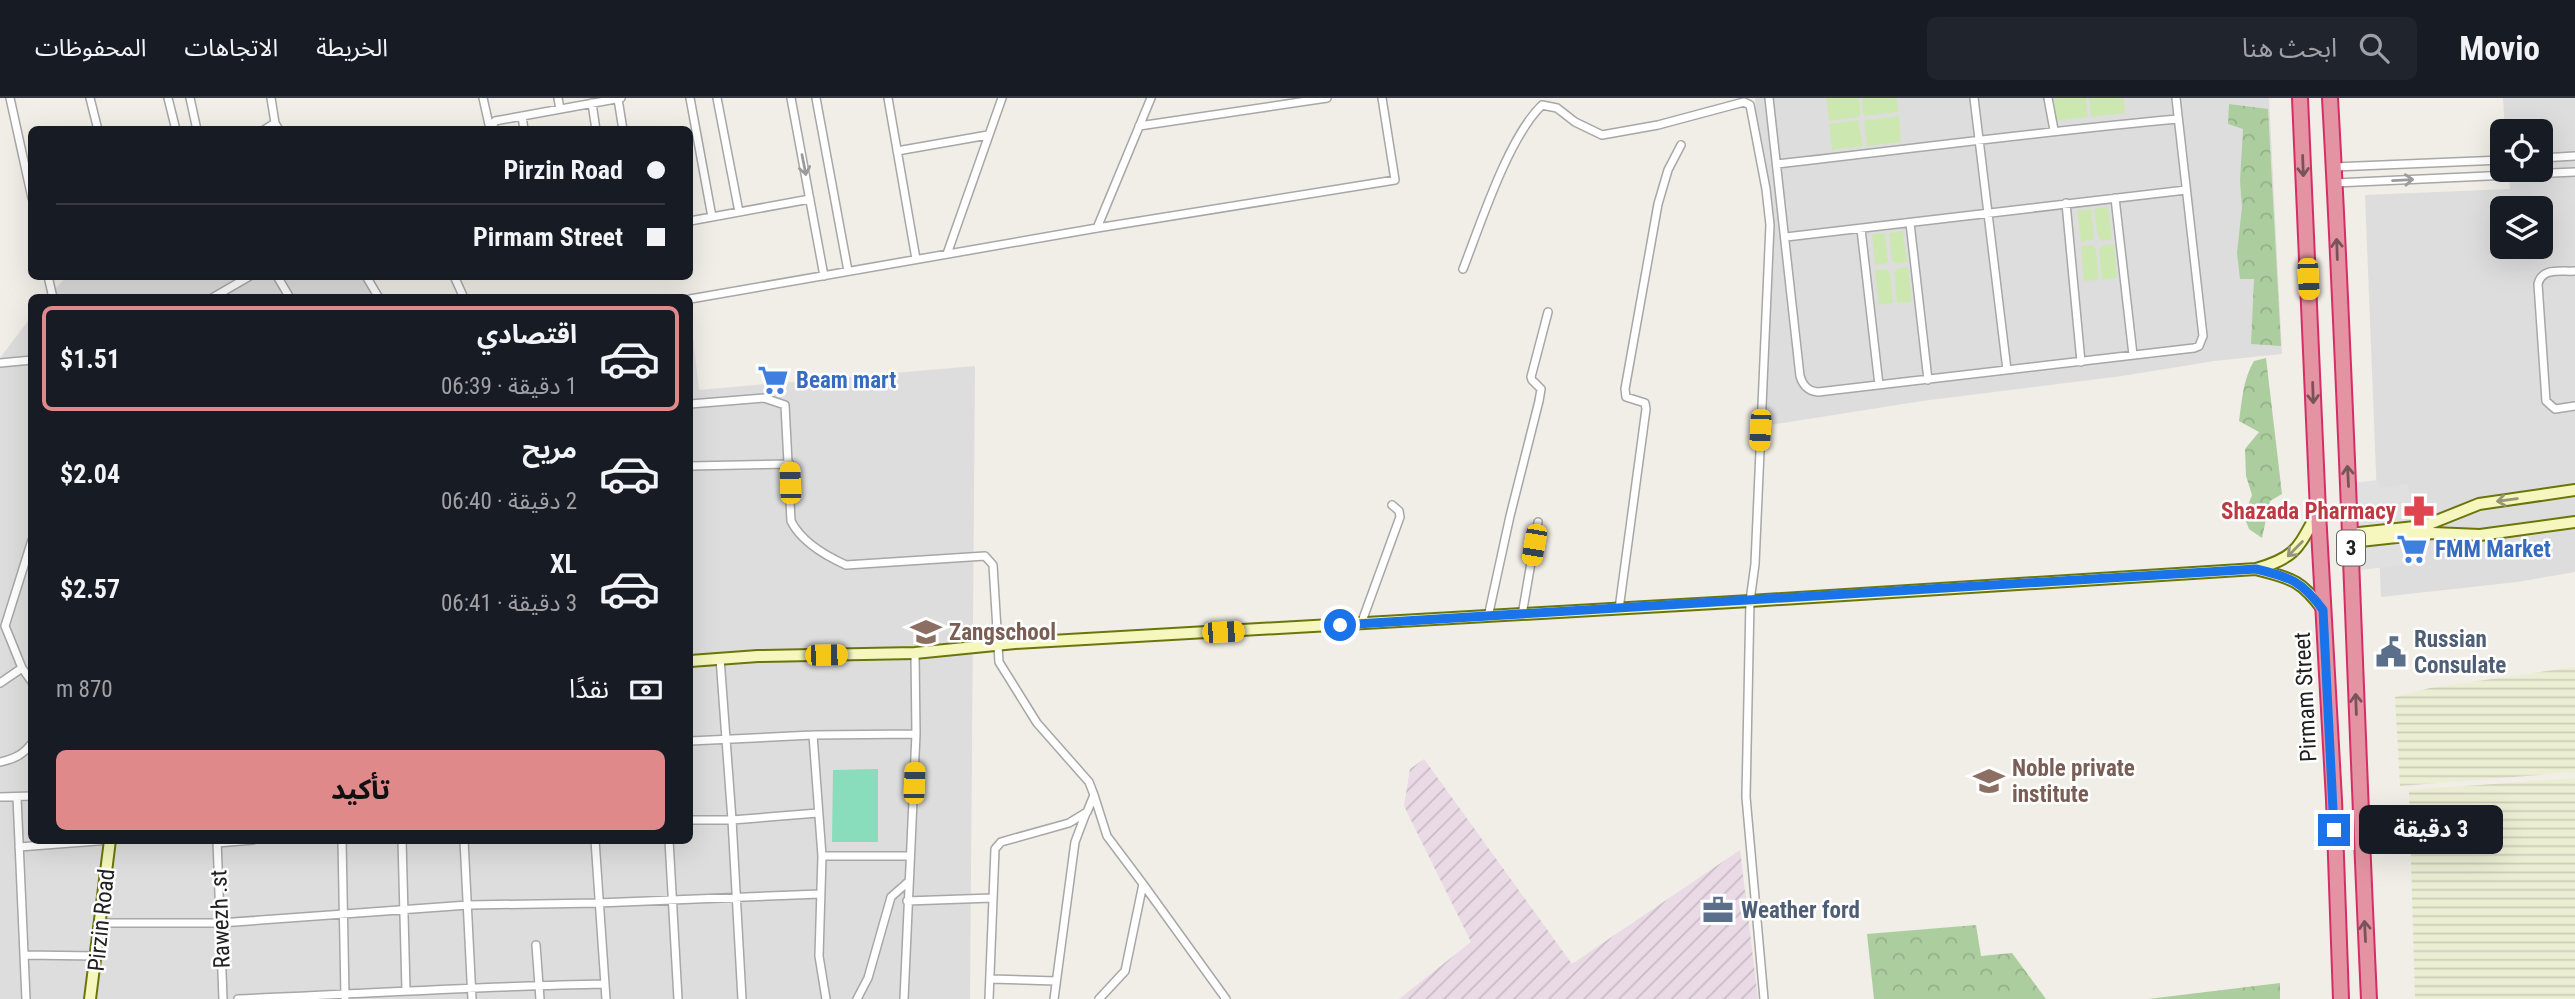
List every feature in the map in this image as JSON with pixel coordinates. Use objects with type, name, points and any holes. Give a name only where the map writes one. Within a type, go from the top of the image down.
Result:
[{"type":"highway","name":"Pirmam Street","points":[[2300,98],[2334,800],[2340,999]]},
{"type":"highway","name":"3","points":[[2330,98],[2351,538],[2368,999]]},
{"type":"street","points":[[10,98],[28,180]]},
{"type":"street","points":[[90,98],[97,126]]},
{"type":"street","points":[[168,98],[175,126]]},
{"type":"street","points":[[190,98],[196,126]]},
{"type":"street","points":[[271,98],[277,126]]},
{"type":"street","points":[[483,98],[489,126]]},
{"type":"street","points":[[558,98],[560,109]]},
{"type":"street","points":[[496,125],[522,116],[619,98],[622,126]]},
{"type":"street","points":[[690,98],[712,217]]},
{"type":"street","points":[[717,98],[738,212]]},
{"type":"street","points":[[791,98],[824,276]]},
{"type":"street","points":[[816,98],[849,271]]},
{"type":"street","points":[[888,98],[916,259]]},
{"type":"street","points":[[947,254],[1002,98]]},
{"type":"street","points":[[1097,228],[1151,98]]},
{"type":"street","points":[[1139,126],[1328,98]]},
{"type":"street","points":[[693,298],[1097,228],[1395,180],[1382,98]]},
{"type":"street","points":[[1769,98],[1802,382],[1811,392],[2194,348],[2202,342],[2176,98]]},
{"type":"street","points":[[1974,98],[2007,370]]},
{"type":"street","points":[[2048,98],[2054,130]]},
{"type":"street","points":[[1463,268],[1516,142],[1528,118],[1542,105],[1557,108],[1575,122],[1602,135],[1658,125],[1744,102],[1750,105],[1769,204],[1770,239],[1755,565],[1750,601],[1746,797],[1764,999]]},
{"type":"street","points":[[592,103],[595,126]]},
{"type":"street","points":[[522,116],[523,126]]},
{"type":"street","points":[[1777,164],[2054,130],[2178,119]]},
{"type":"street","points":[[897,150],[988,135]]},
{"type":"street","points":[[1619,609],[1646,409],[1645,403],[1626,397],[1625,389],[1658,204],[1668,170],[1681,145]]},
{"type":"street","points":[[2553,157],[2575,156]]},
{"type":"street","points":[[2334,167],[2490,160]]},
{"type":"street","points":[[2553,172],[2575,172]]},
{"type":"street","points":[[2335,183],[2490,177]]},
{"type":"street","points":[[1786,237],[2186,190]]},
{"type":"street","points":[[2115,198],[2133,355]]},
{"type":"street","points":[[693,220],[810,199]]},
{"type":"street","points":[[2066,203],[2081,362]]},
{"type":"street","points":[[1910,223],[1928,380]]},
{"type":"street","points":[[1861,229],[1879,385]]},
{"type":"street","points":[[2575,271],[2544,273],[2540,276],[2539,284],[2546,401],[2555,409],[2575,406]]},
{"type":"street","points":[[219,294],[243,280]]},
{"type":"street","points":[[1488,617],[1539,401],[1541,389],[1531,377],[1548,312]]},
{"type":"street","points":[[0,363],[28,360]]},
{"type":"street","points":[[693,404],[764,398],[785,405],[791,521],[795,530],[832,559],[846,565],[985,556],[993,565],[999,662],[1037,723],[1089,782],[1107,836],[1226,999]]},
{"type":"street","points":[[693,466],[790,464]]},
{"type":"street","points":[[2432,528],[2455,513],[2489,502],[2575,490]]},
{"type":"street","points":[[1361,624],[1400,517],[1399,511],[1392,505]]},
{"type":"street","points":[[693,661],[915,653],[996,644],[1522,615],[2256,569],[2282,560],[2297,549],[2318,512]]},
{"type":"street","points":[[2455,513],[2458,533]]},
{"type":"street","points":[[1522,615],[1538,522]]},
{"type":"street","points":[[2351,538],[2432,528],[2486,534],[2575,522]]},
{"type":"street","points":[[28,550],[3,616],[9,639],[28,676]]},
{"type":"street","points":[[2256,569],[2286,576],[2298,582],[2308,590],[2323,610]]},
{"type":"street","points":[[904,999],[916,734],[915,653]]},
{"type":"street","points":[[720,658],[742,999]]},
{"type":"street","points":[[0,683],[22,668]]},
{"type":"street","points":[[693,741],[813,735],[916,734]]},
{"type":"street","points":[[813,735],[822,856],[819,956],[826,999]]},
{"type":"street","points":[[0,762],[15,758],[28,748]]},
{"type":"street","points":[[1054,999],[1075,842],[1094,795]]},
{"type":"street","points":[[0,797],[28,796]]},
{"type":"street","points":[[17,797],[26,999]]},
{"type":"street","points":[[989,999],[995,849],[1001,842],[1069,823],[1087,812]]},
{"type":"street","points":[[693,820],[732,820],[818,813]]},
{"type":"street","points":[[19,847],[58,844]]},
{"type":"street","name":"Pirzin Road","points":[[90,999],[110,844]]},
{"type":"street","name":"Rawezh .st","points":[[217,844],[223,999]]},
{"type":"street","points":[[342,844],[345,997]]},
{"type":"street","points":[[402,844],[406,990]]},
{"type":"street","points":[[464,844],[471,999]]},
{"type":"street","points":[[595,844],[606,999]]},
{"type":"street","points":[[668,844],[678,999]]},
{"type":"street","points":[[822,856],[910,856]]},
{"type":"street","points":[[857,999],[868,978],[891,897],[908,882]]},
{"type":"street","points":[[1099,999],[1125,971],[1143,884]]},
{"type":"street","points":[[101,923],[220,923],[468,905],[598,904],[820,894]]},
{"type":"street","points":[[907,901],[992,898]]},
{"type":"street","points":[[536,945],[540,999]]},
{"type":"street","points":[[23,955],[97,956]]},
{"type":"street","points":[[990,979],[1056,981]]},
{"type":"street","points":[[239,999],[345,997],[406,990],[605,984]]},
{"type":"shaded area","points":[[1755,98],[2269,98],[2282,354],[1922,401],[1763,426],[1771,219],[1760,184]]},
{"type":"shaded area","points":[[2503,98],[2575,98],[2575,572],[2517,582],[2381,597],[2365,195],[2510,189],[2509,182],[2553,182],[2553,119],[2504,119]]},
{"type":"shaded area","points":[[63,280],[367,280],[375,294],[51,294]]},
{"type":"shaded area","points":[[28,321],[28,844],[693,844],[693,337],[699,390],[975,366],[970,999],[0,999],[0,358]]},
{"type":"shaded area","points":[[2378,480],[2380,488],[2408,484],[2412,518],[2406,519],[2411,564],[2360,570],[2354,483]]},
{"type":"shaded area","points":[[1424,759],[1572,964],[1740,850],[1758,999],[1399,999],[1471,942],[1404,806],[1410,769]]},
{"type":"green space","points":[[1826,98],[1859,98],[1861,114],[1858,117],[1829,121]]},
{"type":"green space","points":[[1862,98],[1897,98],[1898,112],[1866,116],[1863,114]]},
{"type":"green space","points":[[2054,98],[2086,98],[2088,117],[2056,121]]},
{"type":"green space","points":[[2089,98],[2124,98],[2125,113],[2091,117]]},
{"type":"green space","points":[[2229,104],[2268,109],[2281,346],[2251,344],[2254,279],[2240,279],[2237,253],[2242,207],[2240,181],[2243,129],[2228,124]]},
{"type":"green space","points":[[1899,116],[1901,142],[1867,146],[1866,120]]},
{"type":"green space","points":[[1858,120],[1863,146],[1832,150],[1829,124]]},
{"type":"green space","points":[[2108,207],[2112,239],[2102,241],[2098,237],[2094,209]]},
{"type":"green space","points":[[2091,209],[2094,238],[2081,242],[2077,210]]},
{"type":"green space","points":[[1903,231],[1907,263],[1896,264],[1892,261],[1889,233]]},
{"type":"green space","points":[[1885,233],[1888,263],[1875,265],[1872,234]]},
{"type":"green space","points":[[2114,244],[2117,278],[2102,280],[2099,249],[2104,245]]},
{"type":"green space","points":[[2091,245],[2096,249],[2099,280],[2084,281],[2081,246]]},
{"type":"green space","points":[[1908,267],[1912,302],[1897,303],[1894,273],[1898,268]]},
{"type":"green space","points":[[1886,269],[1890,273],[1893,303],[1879,305],[1875,270]]},
{"type":"green space","points":[[2266,358],[2282,494],[2270,501],[2262,538],[2249,529],[2244,516],[2252,495],[2246,476],[2245,449],[2259,432],[2239,421],[2250,368],[2254,361]]},
{"type":"green space","points":[[2575,667],[2575,772],[2400,786],[2395,697],[2430,688]]},
{"type":"green space","points":[[878,769],[878,842],[832,842],[833,770]]},
{"type":"green space","points":[[2575,778],[2575,999],[2415,999],[2409,790]]},
{"type":"green space","points":[[2396,817],[2394,837],[2379,836],[2377,828]]},
{"type":"green space","points":[[1976,925],[1981,956],[2012,953],[2046,999],[1874,999],[1867,934]]},
{"type":"green space","points":[[2280,983],[2280,999],[2148,999]]},
{"type":"place","name":"Beam mart","points":[[773,380]]},
{"type":"place","name":"Shazada Pharmacy","points":[[2419,511]]},
{"type":"place","name":"FMM Market","points":[[2412,549]]},
{"type":"place","name":"Zangschool","points":[[926,632]]},
{"type":"place","name":"Russian Consulate","points":[[2391,652]]},
{"type":"place","name":"Noble private institute","points":[[1989,781]]},
{"type":"place","name":"Weather ford","points":[[1718,910]]},
{"type":"route","points":[[1340,625],[2256,569],[2286,576],[2298,582],[2308,590],[2323,610],[2334,830]]}]
